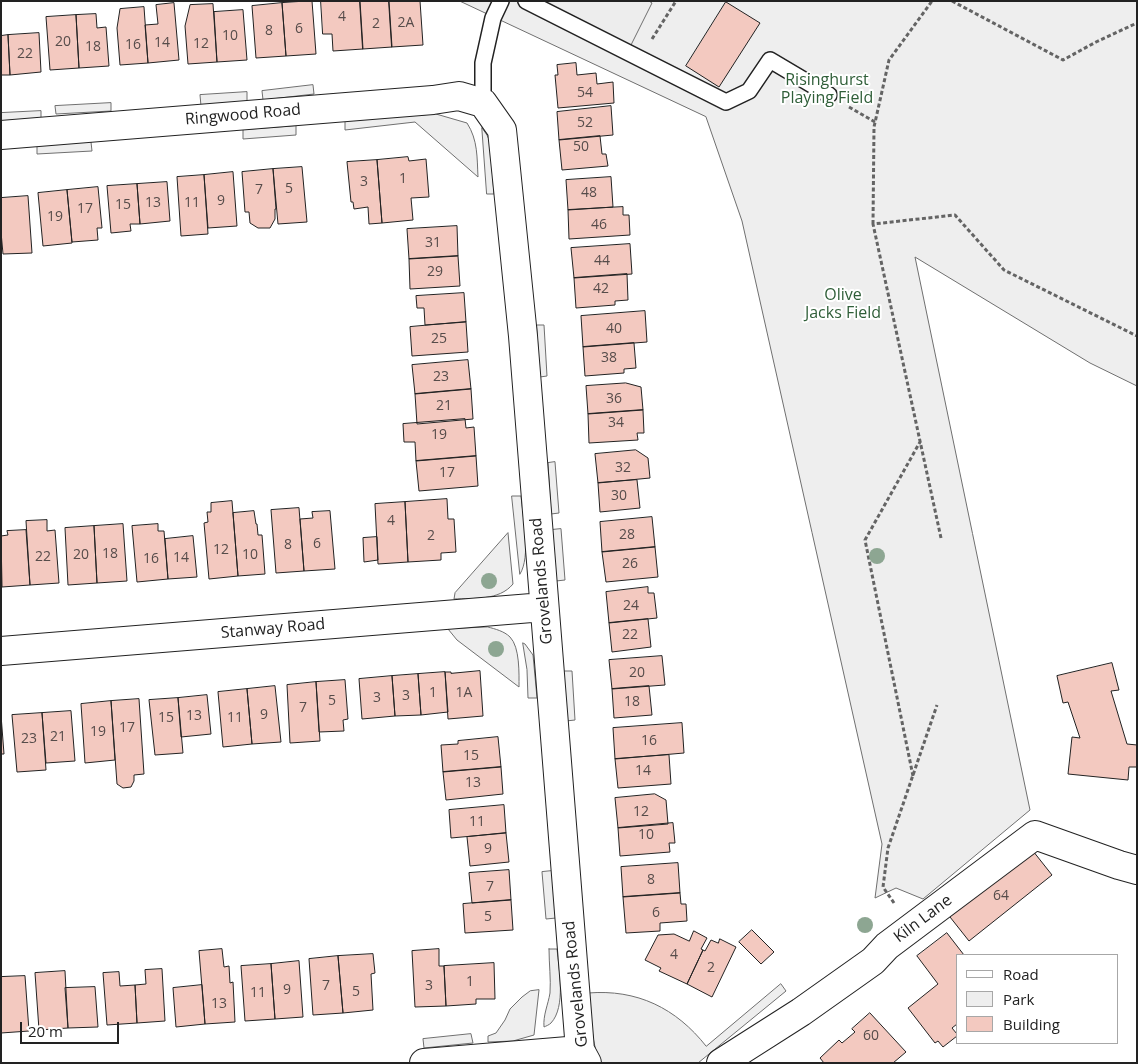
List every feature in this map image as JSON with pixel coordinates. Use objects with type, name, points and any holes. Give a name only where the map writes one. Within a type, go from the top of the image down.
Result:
[{"type":"street","name":"Ringwood Road","points":[[1,135],[459,96],[483,103]]},
{"type":"street","name":"Grovelands Road","points":[[483,103],[502,130],[523,336],[544,607],[583,1056]]},
{"type":"street","name":"Stanway Road","points":[[1,651],[544,607]]},
{"type":"street","name":"Kiln Lane","points":[[721,1063],[801,1012],[874,961],[886,946],[1035,834],[1137,870]]},
{"type":"street","points":[[424,1063],[583,1056]]},
{"type":"lane","points":[[483,103],[483,63],[493,18],[501,1]]},
{"type":"lane","points":[[526,1],[726,102],[749,91],[770,60],[830,95]]},
{"type":"path","points":[[639,59],[676,1]]},
{"type":"path","points":[[932,1],[889,60],[874,127],[873,224],[941,538]]},
{"type":"path","points":[[952,1],[1063,60],[1137,23]]},
{"type":"path","points":[[830,95],[876,122]]},
{"type":"path","points":[[873,224],[955,215],[1004,270],[1137,336]]},
{"type":"path","points":[[913,776],[865,540],[920,442]]},
{"type":"path","points":[[910,929],[883,887],[888,848],[938,704]]},
{"type":"green space","points":[[460,1],[1137,1],[1137,386],[1090,363],[915,257],[1030,810],[923,899],[896,888],[875,898],[882,844],[742,221],[706,117]]},
{"type":"green space","points":[[313,85],[314,94],[263,100],[262,91]]},
{"type":"green space","points":[[247,92],[247,103],[201,106],[200,95]]},
{"type":"green space","points":[[111,103],[111,111],[56,114],[55,106]]},
{"type":"green space","points":[[41,111],[41,118],[1,121],[1,113]]},
{"type":"green space","points":[[436,114],[467,123],[471,129],[477,156],[478,177],[415,122],[345,130],[345,121]]},
{"type":"green space","points":[[296,126],[296,135],[243,139],[243,130]]},
{"type":"green space","points":[[482,128],[490,142],[494,194],[487,194]]},
{"type":"green space","points":[[91,142],[92,151],[37,154],[37,145]]},
{"type":"green space","points":[[537,325],[544,325],[547,376],[540,377]]},
{"type":"green space","points":[[555,462],[559,513],[551,514],[548,463]]},
{"type":"green space","points":[[512,496],[521,496],[524,525],[526,547],[520,574]]},
{"type":"green space","points":[[561,529],[565,580],[556,581],[551,530]]},
{"type":"green space","points":[[508,533],[513,584],[501,593],[493,596],[454,599],[455,593]]},
{"type":"green space","points":[[488,627],[505,633],[513,641],[518,661],[519,687],[457,640],[448,629]]},
{"type":"green space","points":[[523,643],[533,655],[537,698],[528,698],[527,670]]},
{"type":"green space","points":[[563,671],[572,671],[575,720],[566,721]]},
{"type":"green space","points":[[552,871],[556,918],[546,919],[542,872]]},
{"type":"green space","points":[[549,949],[557,949],[560,998],[556,1016],[551,1023],[544,1027],[550,993]]},
{"type":"green space","points":[[781,984],[786,991],[698,1063],[601,1063],[595,1049],[588,993],[623,994],[654,1004],[682,1021],[706,1046]]},
{"type":"green space","points":[[539,990],[534,1035],[513,1041],[488,1042],[488,1036],[496,1033],[510,1009],[530,991]]},
{"type":"green space","points":[[471,1034],[473,1043],[424,1048],[423,1039]]},
{"type":"shaded area","points":[[526,1],[649,1],[652,3],[627,53]]},
{"type":"building","points":[[312,1],[316,54],[286,56],[282,3]]},
{"type":"building","points":[[321,1],[360,1],[363,49],[333,51],[332,34],[323,34]]},
{"type":"building","points":[[360,1],[389,1],[392,47],[363,49]]},
{"type":"building","points":[[389,1],[420,1],[423,45],[392,47]]},
{"type":"building","points":[[726,2],[760,23],[719,87],[686,66]]},
{"type":"building","points":[[174,3],[179,60],[148,63],[145,25],[158,24],[156,5]]},
{"type":"building","points":[[282,3],[286,56],[256,58],[252,6]]},
{"type":"building","points":[[213,4],[217,62],[188,64],[185,26],[190,5]]},
{"type":"building","points":[[144,7],[148,63],[120,65],[117,28],[120,9]]},
{"type":"building","points":[[243,10],[247,60],[217,62],[214,12]]},
{"type":"building","points":[[96,14],[97,28],[106,27],[109,66],[79,68],[76,15]]},
{"type":"building","points":[[76,15],[79,68],[50,70],[46,17]]},
{"type":"building","points":[[39,33],[41,72],[10,75],[8,35]]},
{"type":"building","points":[[8,35],[10,75],[1,75],[1,36]]},
{"type":"building","points":[[576,63],[577,75],[596,73],[597,84],[613,82],[614,103],[558,108],[555,75],[558,75],[557,65]]},
{"type":"building","points":[[611,106],[613,135],[559,140],[557,112]]},
{"type":"building","points":[[600,136],[602,154],[606,154],[608,166],[562,170],[559,140]]},
{"type":"building","points":[[408,157],[409,161],[426,159],[429,197],[411,198],[413,220],[382,223],[377,160]]},
{"type":"building","points":[[377,160],[382,223],[369,224],[368,207],[354,209],[353,202],[351,202],[347,162]]},
{"type":"building","points":[[302,167],[307,222],[278,224],[273,169]]},
{"type":"building","points":[[273,169],[275,219],[270,228],[258,228],[250,223],[249,212],[245,212],[242,172]]},
{"type":"building","points":[[233,172],[237,226],[208,228],[204,175]]},
{"type":"building","points":[[204,175],[208,234],[181,236],[177,177]]},
{"type":"building","points":[[611,177],[613,207],[568,210],[566,180]]},
{"type":"building","points":[[167,182],[170,221],[140,224],[137,184]]},
{"type":"building","points":[[137,184],[140,224],[130,224],[131,231],[111,233],[107,186]]},
{"type":"building","points":[[98,187],[102,228],[97,228],[98,240],[72,242],[67,190]]},
{"type":"building","points":[[67,190],[72,243],[43,246],[38,193]]},
{"type":"building","points":[[28,196],[32,253],[3,254],[1,198]]},
{"type":"building","points":[[623,207],[623,215],[629,215],[630,235],[569,239],[568,210]]},
{"type":"building","points":[[457,226],[458,256],[409,259],[407,229]]},
{"type":"building","points":[[630,244],[632,274],[574,278],[571,248]]},
{"type":"building","points":[[458,256],[460,286],[410,289],[409,259]]},
{"type":"building","points":[[627,274],[628,300],[615,301],[615,305],[576,308],[574,278]]},
{"type":"building","points":[[464,293],[466,322],[425,325],[424,308],[417,308],[416,296]]},
{"type":"building","points":[[645,311],[647,342],[583,347],[581,316]]},
{"type":"building","points":[[466,322],[468,352],[412,356],[410,327]]},
{"type":"building","points":[[634,343],[636,368],[624,369],[624,373],[585,376],[583,347]]},
{"type":"building","points":[[468,360],[471,389],[415,394],[412,365]]},
{"type":"building","points":[[626,383],[641,387],[643,410],[588,414],[586,386]]},
{"type":"building","points":[[471,389],[473,419],[417,424],[415,394]]},
{"type":"building","points":[[643,410],[644,433],[637,433],[638,440],[589,443],[588,414]]},
{"type":"building","points":[[465,419],[466,428],[474,427],[476,456],[416,461],[415,442],[404,442],[403,424]]},
{"type":"building","points":[[636,450],[648,458],[650,478],[598,483],[595,454]]},
{"type":"building","points":[[476,456],[478,486],[419,491],[416,461]]},
{"type":"building","points":[[637,480],[640,508],[600,512],[598,483]]},
{"type":"building","points":[[447,499],[448,519],[454,519],[456,552],[441,553],[441,560],[408,562],[405,502]]},
{"type":"building","points":[[232,501],[238,576],[209,579],[204,523],[208,522],[207,512],[211,512],[211,503]]},
{"type":"building","points":[[405,502],[408,562],[378,564],[375,504]]},
{"type":"building","points":[[299,508],[304,571],[276,573],[271,510]]},
{"type":"building","points":[[254,511],[258,535],[262,535],[265,574],[238,576],[233,513]]},
{"type":"building","points":[[330,511],[335,569],[304,571],[300,519],[313,518],[312,512]]},
{"type":"building","points":[[652,517],[655,547],[602,552],[600,522]]},
{"type":"building","points":[[47,520],[47,531],[55,530],[59,583],[30,585],[26,521]]},
{"type":"building","points":[[123,524],[127,581],[97,583],[94,526]]},
{"type":"building","points":[[158,524],[158,531],[164,531],[168,579],[137,582],[132,526]]},
{"type":"building","points":[[94,526],[97,583],[68,585],[65,528]]},
{"type":"building","points":[[26,530],[30,585],[2,587],[1,536],[8,535],[7,531]]},
{"type":"building","points":[[193,536],[197,577],[168,579],[165,539]]},
{"type":"building","points":[[377,537],[378,560],[364,562],[363,538]]},
{"type":"building","points":[[655,547],[658,577],[606,582],[602,552]]},
{"type":"building","points":[[648,587],[648,593],[654,593],[657,618],[609,623],[606,592]]},
{"type":"building","points":[[648,619],[651,647],[612,652],[609,623]]},
{"type":"building","points":[[662,656],[665,685],[612,689],[609,660]]},
{"type":"building","points":[[1112,663],[1119,690],[1111,691],[1127,744],[1137,745],[1137,767],[1129,767],[1128,780],[1068,774],[1072,737],[1080,738],[1068,702],[1063,703],[1057,676]]},
{"type":"building","points":[[480,671],[483,716],[448,719],[445,672]]},
{"type":"building","points":[[445,672],[448,712],[421,715],[418,674]]},
{"type":"building","points":[[418,674],[421,715],[395,716],[392,676]]},
{"type":"building","points":[[392,676],[395,716],[362,719],[359,679]]},
{"type":"building","points":[[345,680],[348,719],[343,720],[344,731],[319,732],[316,682]]},
{"type":"building","points":[[316,682],[320,741],[290,743],[287,685]]},
{"type":"building","points":[[275,686],[281,742],[252,744],[247,689]]},
{"type":"building","points":[[649,686],[652,715],[614,718],[612,689]]},
{"type":"building","points":[[247,689],[252,744],[223,747],[218,692]]},
{"type":"building","points":[[207,695],[211,734],[181,737],[178,698]]},
{"type":"building","points":[[178,698],[183,753],[155,755],[149,700]]},
{"type":"building","points":[[139,699],[144,774],[134,775],[131,787],[123,788],[117,784],[111,701]]},
{"type":"building","points":[[111,701],[115,760],[85,763],[81,704]]},
{"type":"building","points":[[71,711],[75,761],[46,763],[42,713]]},
{"type":"building","points":[[42,713],[46,770],[17,772],[12,715]]},
{"type":"building","points":[[1,715],[4,754],[1,754]]},
{"type":"building","points":[[682,723],[684,753],[615,759],[613,728]]},
{"type":"building","points":[[498,737],[501,767],[443,772],[441,745],[458,744],[458,741]]},
{"type":"building","points":[[669,755],[671,784],[618,788],[615,759]]},
{"type":"building","points":[[501,767],[503,794],[446,800],[443,772]]},
{"type":"building","points":[[655,794],[666,800],[668,824],[618,828],[615,798]]},
{"type":"building","points":[[504,805],[506,833],[451,838],[449,810]]},
{"type":"building","points":[[673,823],[675,843],[669,843],[670,852],[620,856],[618,828]]},
{"type":"building","points":[[506,833],[509,862],[470,866],[467,837]]},
{"type":"building","points":[[1033,851],[1052,875],[969,941],[950,917]]},
{"type":"building","points":[[678,863],[680,893],[623,897],[621,867]]},
{"type":"building","points":[[509,870],[511,900],[472,903],[469,873]]},
{"type":"building","points":[[680,893],[681,904],[686,904],[687,921],[660,923],[660,931],[626,933],[623,897]]},
{"type":"building","points":[[511,900],[513,930],[465,933],[463,904]]},
{"type":"building","points":[[752,930],[774,952],[761,964],[739,942]]},
{"type":"building","points":[[694,931],[707,938],[687,984],[659,971],[661,968],[645,960],[658,935],[674,934],[689,941]]},
{"type":"building","points":[[947,933],[963,954],[956,954],[956,1025],[952,1028],[956,1033],[956,1037],[943,1047],[938,1041],[935,1043],[908,1008],[938,984],[917,956]]},
{"type":"building","points":[[720,939],[736,947],[712,997],[687,984],[703,950],[705,951],[711,940],[718,943]]},
{"type":"building","points":[[222,949],[224,967],[229,966],[230,983],[233,982],[235,1022],[205,1024],[199,951]]},
{"type":"building","points":[[439,949],[439,966],[444,966],[446,1006],[415,1007],[412,951]]},
{"type":"building","points":[[373,954],[375,973],[371,974],[373,1010],[343,1013],[338,956]]},
{"type":"building","points":[[338,956],[343,1013],[313,1015],[309,959]]},
{"type":"building","points":[[299,961],[303,1017],[275,1019],[271,964]]},
{"type":"building","points":[[494,963],[495,999],[476,999],[476,1004],[446,1006],[444,966]]},
{"type":"building","points":[[271,964],[275,1019],[245,1021],[241,966]]},
{"type":"building","points":[[162,969],[165,1021],[137,1023],[135,985],[146,984],[145,970]]},
{"type":"building","points":[[65,971],[68,1028],[39,1030],[35,973]]},
{"type":"building","points":[[119,972],[120,986],[135,985],[137,1023],[107,1025],[103,973]]},
{"type":"building","points":[[25,976],[29,1031],[1,1033],[1,977]]},
{"type":"building","points":[[202,985],[205,1024],[176,1027],[173,988]]},
{"type":"building","points":[[95,987],[98,1027],[68,1028],[65,988]]},
{"type":"building","points":[[870,1013],[906,1052],[893,1063],[824,1063],[820,1058],[839,1040],[842,1043],[855,1032],[852,1029]]},
{"type":"park label","name":"Risinghurst Playing Field","points":[[827,89]]},
{"type":"park label","name":"Olive Jacks Field","points":[[843,304]]}]
